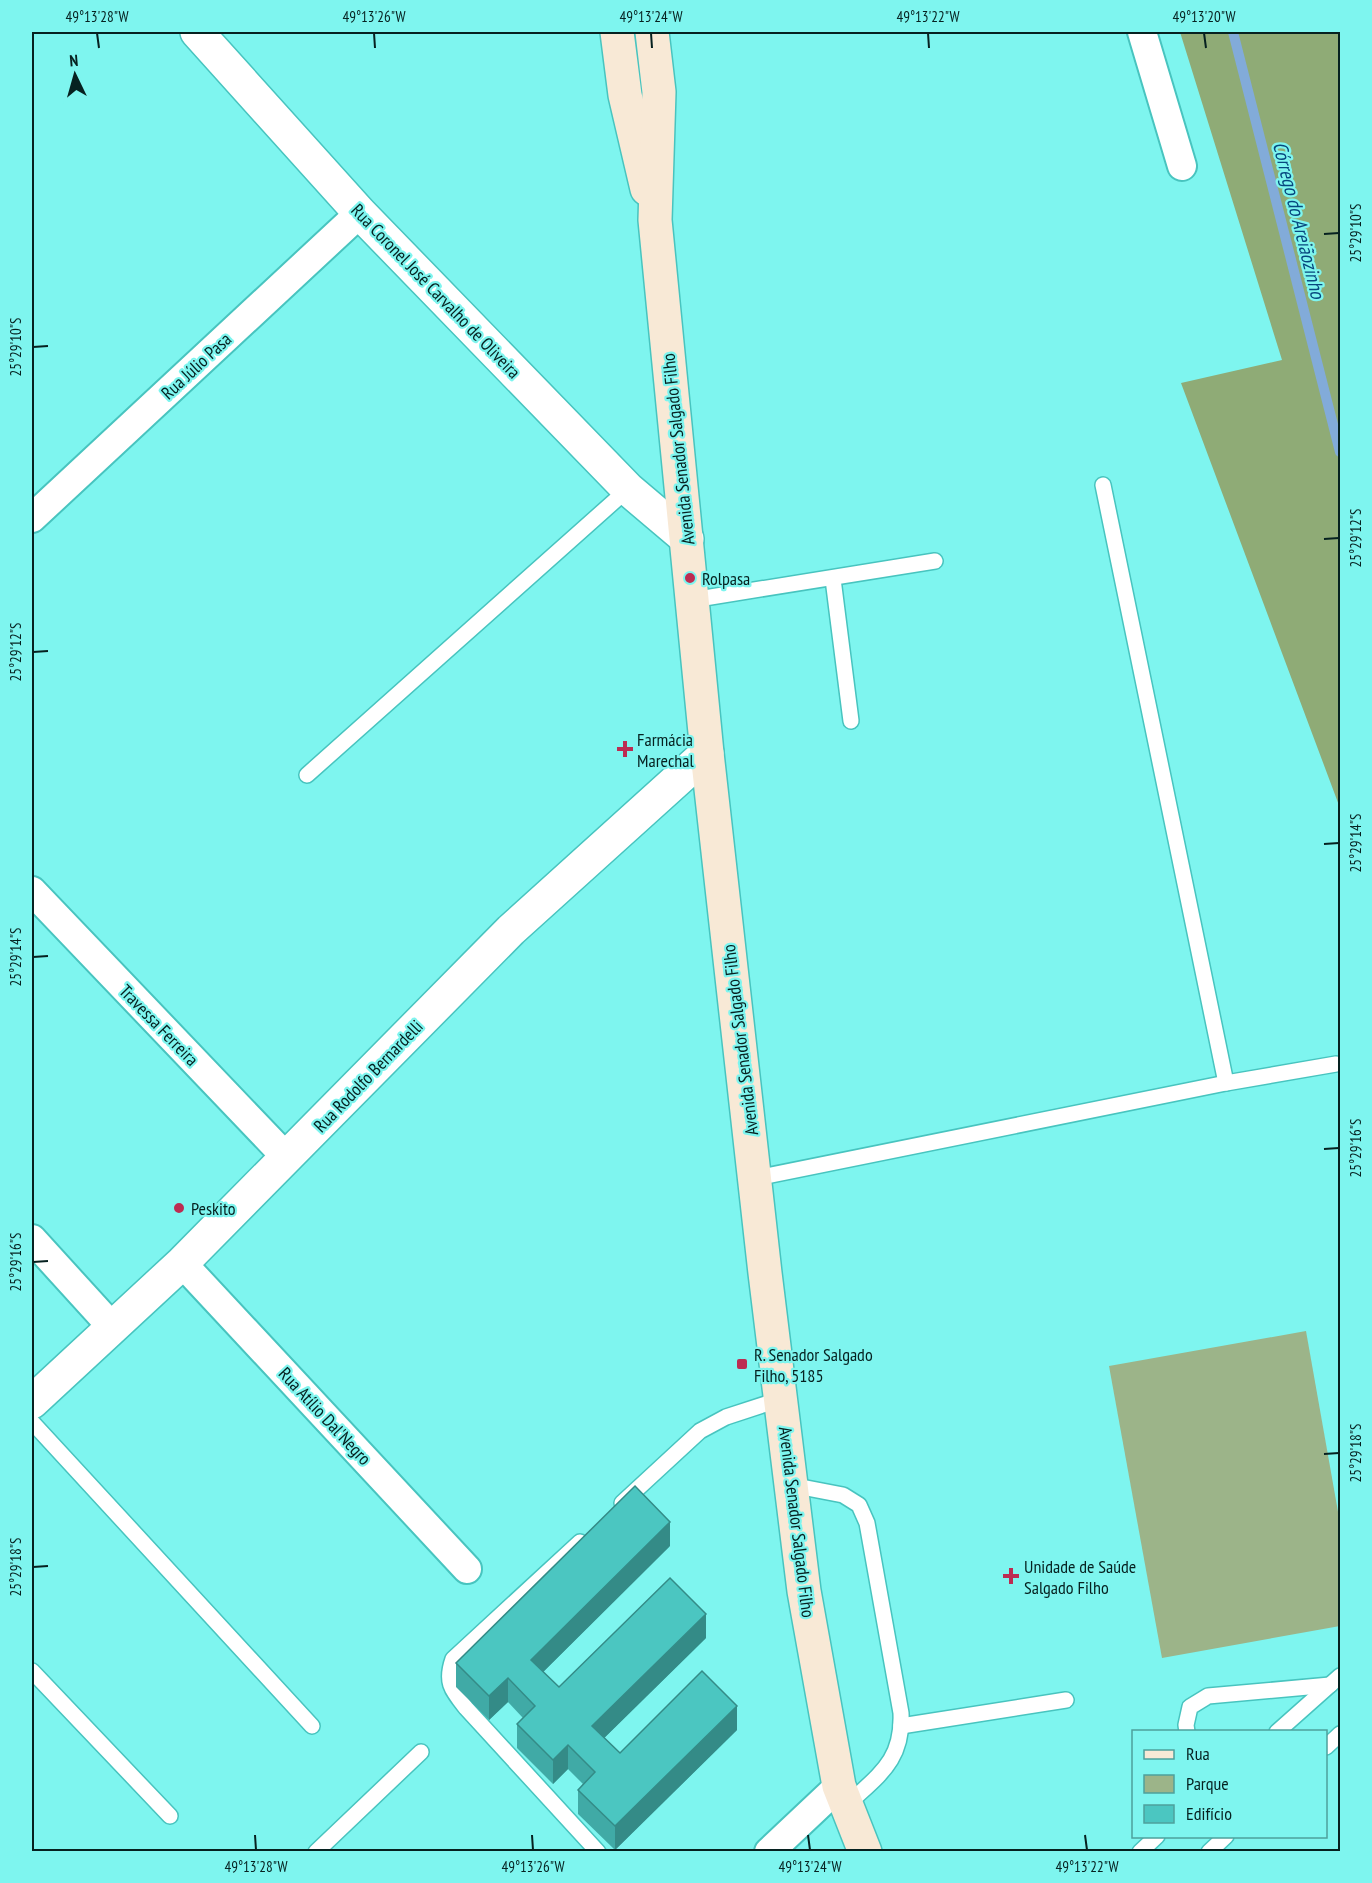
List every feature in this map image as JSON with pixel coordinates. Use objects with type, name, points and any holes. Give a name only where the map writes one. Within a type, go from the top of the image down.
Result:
[{"type":"main road","name":"Avenida Senador Salgado Filho","points":[[617,32],[632,133],[655,220]]},
{"type":"main road","name":"Avenida Senador Salgado Filho","points":[[652,32],[659,92],[655,220],[706,753],[791,1485],[804,1591],[843,1796],[866,1851]]},
{"type":"street","name":"Rua Coronel José Carvalho de Oliveira","points":[[197,32],[360,213],[628,489],[687,539]]},
{"type":"street","points":[[1142,32],[1182,166]]},
{"type":"street","name":"Rua Júlio Pasa","points":[[32,518],[360,213]]},
{"type":"street","name":"Rua Rodolfo Bernardelli","points":[[32,1402],[182,1263],[511,930],[706,753]]},
{"type":"street","name":"Travessa Ferreira","points":[[32,891],[287,1158]]},
{"type":"street","points":[[32,1239],[113,1328]]},
{"type":"street","name":"Rua Atílio Dal'Negro","points":[[182,1263],[468,1569]]},
{"type":"street","points":[[769,1851],[843,1796]]},
{"type":"lane","points":[[1103,485],[1226,1083]]},
{"type":"lane","points":[[307,776],[628,489]]},
{"type":"lane","points":[[692,600],[935,561]]},
{"type":"lane","points":[[833,579],[851,721]]},
{"type":"lane","points":[[756,1178],[1226,1083],[1336,1064]]},
{"type":"lane","points":[[612,1512],[700,1431],[726,1417],[781,1399]]},
{"type":"lane","points":[[32,1422],[312,1726]]},
{"type":"lane","points":[[791,1485],[843,1495],[859,1505],[867,1523],[901,1726],[899,1745],[890,1762],[843,1796]]},
{"type":"lane","points":[[594,1529],[453,1659],[447,1675],[454,1693],[466,1708],[598,1851]]},
{"type":"lane","points":[[32,1671],[170,1816]]},
{"type":"lane","points":[[1187,1730],[1190,1707],[1208,1696],[1335,1681]]},
{"type":"lane","points":[[1278,1730],[1335,1681]]},
{"type":"lane","points":[[901,1726],[1066,1701]]},
{"type":"lane","points":[[1327,1746],[1341,1734]]},
{"type":"lane","points":[[316,1851],[421,1752]]},
{"type":"lane","points":[[1140,1851],[1155,1838]]},
{"type":"lane","points":[[1209,1851],[1224,1838]]},
{"type":"green space","points":[[1180,32],[1340,32],[1340,808],[1181,383],[1282,360]]},
{"type":"green space","points":[[1306,1331],[1340,1523],[1340,1626],[1162,1658],[1109,1366]]},
{"type":"building","points":[[635,1486],[670,1522],[531,1660],[559,1687],[670,1578],[706,1614],[592,1726],[620,1753],[702,1671],[737,1706],[615,1826],[578,1790],[595,1772],[568,1745],[553,1760],[517,1724],[535,1706],[508,1678],[489,1696],[456,1663]]},
{"type":"waterway","name":"Córrego do Areiãozinho","points":[[1233,32],[1340,452]]},
{"type":"place","name":"Rolpasa","points":[[690,578]]},
{"type":"place","name":"Farmácia Marechal","points":[[625,749]]},
{"type":"place","name":"Peskito","points":[[179,1208]]},
{"type":"place","name":"R. Senador Salgado Filho, 5185","points":[[742,1364]]},
{"type":"place","name":"Unidade de Saúde Salgado Filho","points":[[1011,1576]]}]
